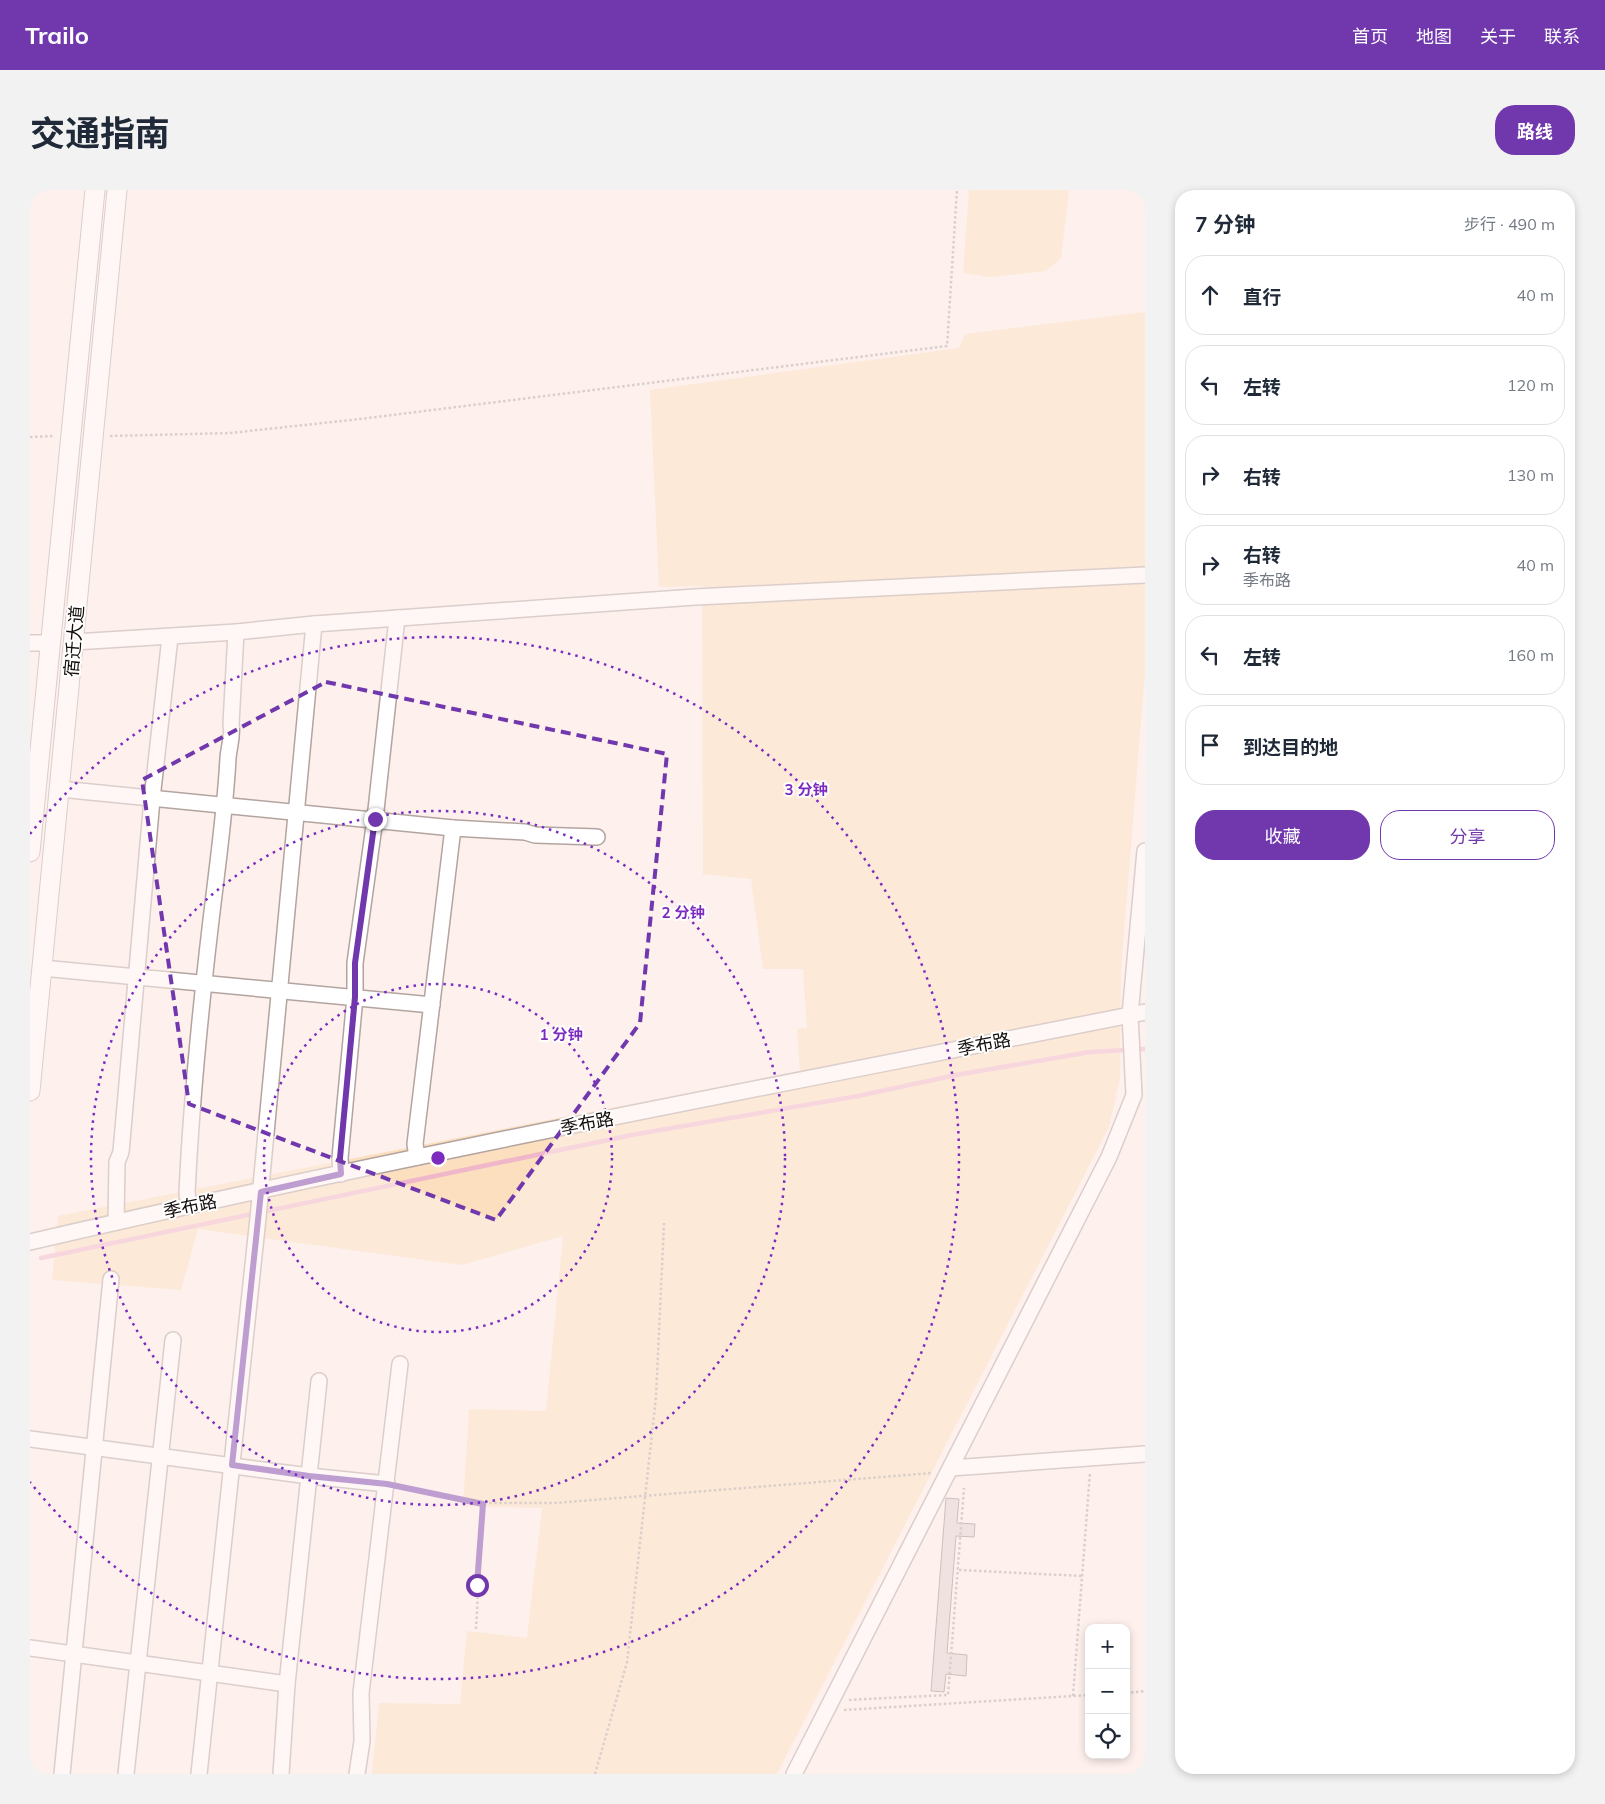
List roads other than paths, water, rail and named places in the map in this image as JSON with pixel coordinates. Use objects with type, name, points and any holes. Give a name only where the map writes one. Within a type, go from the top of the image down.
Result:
[{"type":"main road","name":"宿迁大道","points":[[30,852],[95,190]]},
{"type":"main road","name":"宿迁大道","points":[[30,1091],[117,190]]},
{"type":"street","points":[[74,642],[170,637],[314,624],[695,597],[1145,575]]},
{"type":"street","points":[[341,1174],[340,1158],[355,997],[355,963],[375,819],[397,618]]},
{"type":"street","points":[[199,1774],[260,1205],[278,991],[314,624]]},
{"type":"street","points":[[189,1205],[187,1193],[192,1095],[203,983],[225,804],[229,746],[233,734],[231,724],[236,632]]},
{"type":"street","points":[[116,1222],[117,1162],[121,1152],[152,799],[170,637]]},
{"type":"street","points":[[30,643],[50,643]]},
{"type":"street","points":[[60,789],[453,828],[597,838]]},
{"type":"street","points":[[417,1157],[415,1144],[453,828]]},
{"type":"street","points":[[794,1774],[1109,1157],[1134,1095],[1132,1050],[1138,1014],[1145,851]]},
{"type":"street","points":[[42,968],[432,1005]]},
{"type":"street","name":"季布路","points":[[30,1242],[189,1205],[260,1205],[341,1174],[417,1157],[1138,1014]]},
{"type":"street","points":[[62,1774],[112,1279]]},
{"type":"street","points":[[126,1774],[173,1340]]},
{"type":"street","points":[[357,1774],[362,1741],[361,1693],[400,1364]]},
{"type":"street","points":[[281,1774],[287,1684],[319,1381]]},
{"type":"street","points":[[30,1438],[309,1476],[387,1484]]},
{"type":"street","points":[[950,1470],[1145,1454]]},
{"type":"street","points":[[30,1648],[287,1684]]},
{"type":"waterway","points":[[41,1258],[637,1134],[858,1096],[956,1075],[1090,1052],[1145,1049]]}]
